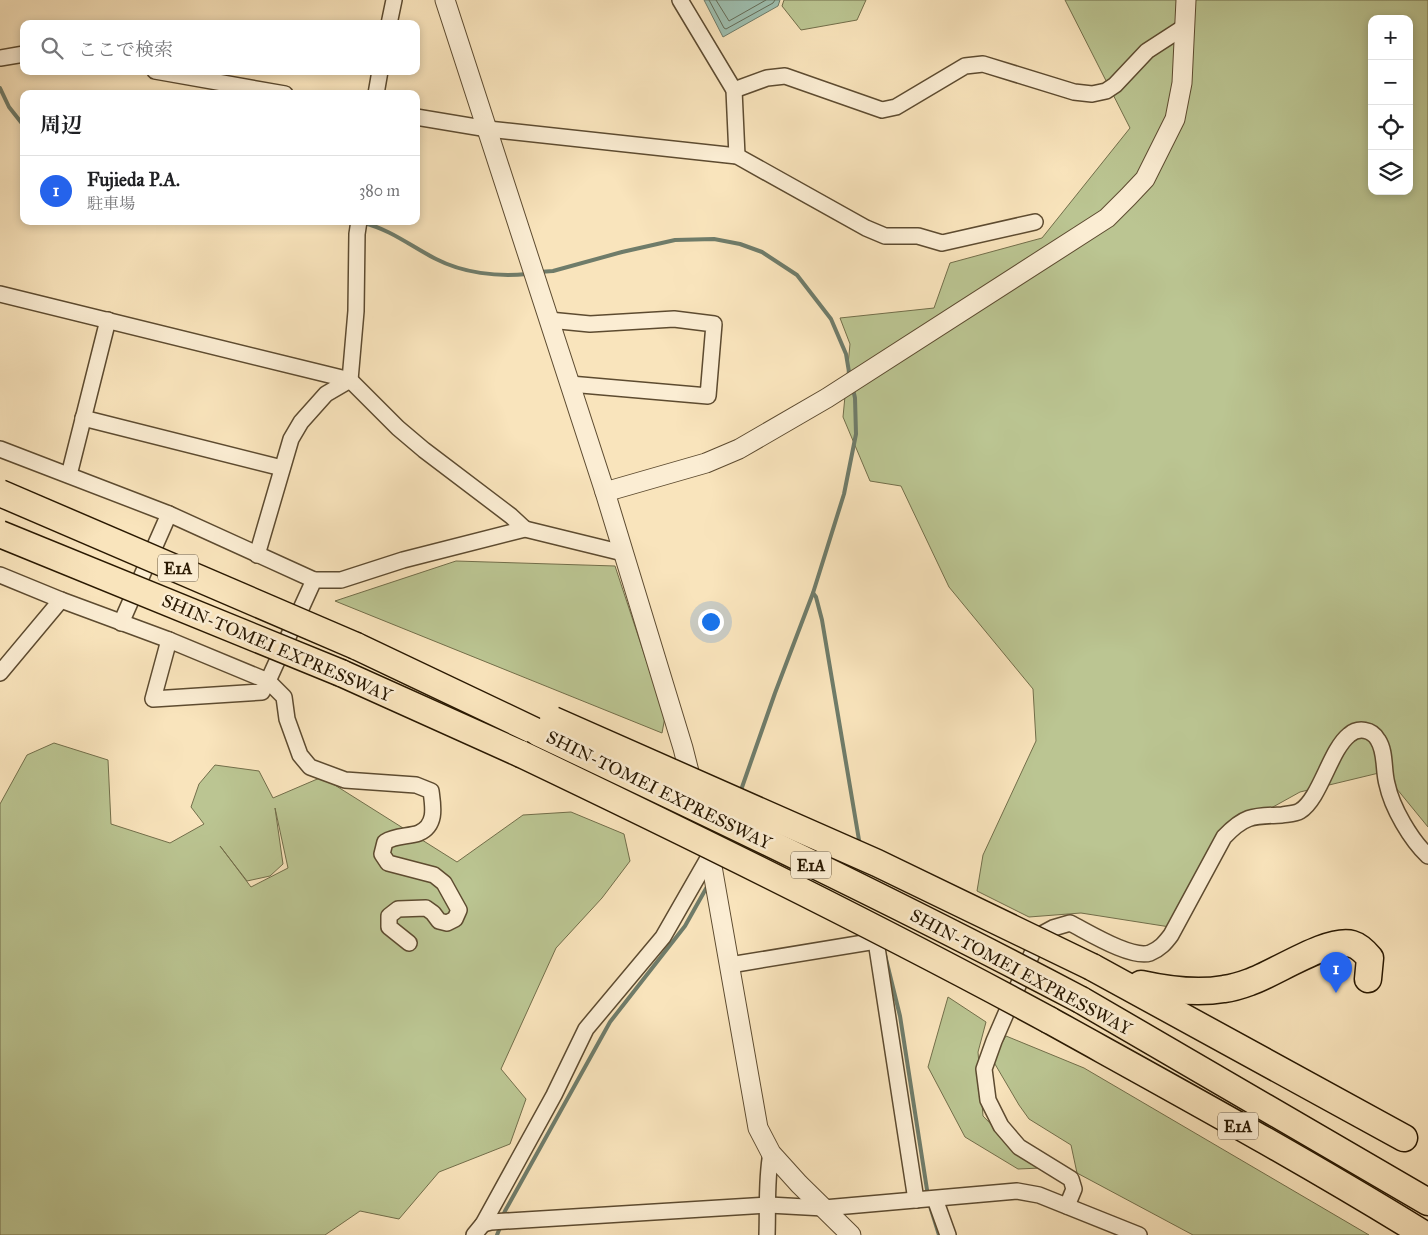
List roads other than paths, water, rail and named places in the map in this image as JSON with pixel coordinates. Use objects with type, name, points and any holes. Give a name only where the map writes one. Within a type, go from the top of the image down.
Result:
[{"type":"highway","name":"SHIN-TOMEI EXPRESSWAY","points":[[0,493],[356,646],[450,690],[544,725],[995,954],[1081,1000],[1428,1202]]},
{"type":"highway","name":"SHIN-TOMEI EXPRESSWAY","points":[[2,535],[341,673],[521,754],[797,889],[958,970],[1049,1020],[1245,1130],[1425,1235]]},
{"type":"highway","points":[[544,725],[877,863],[1103,972],[1404,1138]]},
{"type":"highway","points":[[1103,972],[1165,990],[1201,992],[1225,989],[1250,982],[1335,943],[1351,944],[1362,950],[1370,958],[1368,979]]},
{"type":"street","points":[[390,20],[394,0]]},
{"type":"street","points":[[445,0],[605,492],[683,748],[710,855],[758,1128],[771,1153],[851,1235]]},
{"type":"street","points":[[680,0],[734,90],[737,156]]},
{"type":"street","points":[[605,492],[706,463],[739,449],[827,398],[1107,218],[1145,178],[1175,119],[1182,83],[1186,0]]},
{"type":"street","points":[[734,90],[767,78],[786,76],[882,110],[896,107],[965,66],[984,64],[1074,92],[1092,94],[1106,91],[1116,84],[1147,52],[1184,27]]},
{"type":"street","points":[[3,58],[20,55]]},
{"type":"street","points":[[178,75],[262,90]]},
{"type":"street","points":[[377,90],[379,75]]},
{"type":"street","points":[[420,118],[488,129],[737,156],[866,228],[885,236],[918,236],[942,244],[1035,222]]},
{"type":"street","points":[[350,380],[356,310],[358,225]]},
{"type":"street","points":[[0,294],[350,380],[398,428],[525,529],[623,554]]},
{"type":"street","points":[[549,320],[590,324],[674,319],[714,324],[708,396],[570,384]]},
{"type":"street","points":[[69,474],[108,320]]},
{"type":"street","points":[[258,555],[290,439],[301,422],[326,394],[350,380]]},
{"type":"street","points":[[84,418],[282,468]]},
{"type":"street","points":[[0,450],[69,474],[169,514],[314,580],[341,580],[403,560],[525,529]]},
{"type":"street","points":[[121,623],[169,514]]},
{"type":"street","points":[[0,575],[169,640],[268,681],[284,696],[287,719],[300,755],[310,767],[346,780],[416,785],[431,791],[434,811],[430,824],[420,833],[393,838],[385,842],[382,854],[388,863],[434,875],[444,883],[459,910],[455,919],[447,923],[439,921],[426,908],[398,909],[389,916],[389,927],[409,943]]},
{"type":"street","points":[[169,640],[153,699],[262,692],[314,580]]},
{"type":"street","points":[[0,674],[61,600]]},
{"type":"street","points":[[1067,1206],[1074,1189],[1071,1179],[1019,1147],[1001,1126],[988,1100],[984,1069],[994,1041],[1040,935],[1053,928],[1070,923],[1124,950],[1135,953],[1149,953],[1162,947],[1172,935],[1224,837],[1236,824],[1247,818],[1300,812],[1310,801],[1348,735],[1357,730],[1367,730],[1378,738],[1382,746],[1389,794],[1408,832],[1428,856]]},
{"type":"street","points":[[483,1227],[554,1095],[586,1029],[664,937],[710,855]]},
{"type":"street","points":[[730,965],[876,941],[916,1200]]},
{"type":"street","points":[[767,1235],[767,1174],[771,1153]]},
{"type":"street","points":[[483,1227],[511,1221],[768,1205],[824,1208],[1017,1191],[1039,1194],[1138,1235]]},
{"type":"street","points":[[935,1199],[948,1235]]},
{"type":"water","points":[[704,0],[780,0],[778,6],[723,37]]},
{"type":"waterway","points":[[0,88],[9,107],[20,121]]},
{"type":"waterway","points":[[370,225],[382,229],[436,259],[457,268],[480,273],[527,274]]},
{"type":"waterway","points":[[539,272],[553,271],[675,240],[714,239],[740,244],[762,252],[797,275],[831,319],[846,354],[850,378]]},
{"type":"waterway","points":[[740,793],[813,593],[844,494],[856,434],[853,389]]},
{"type":"waterway","points":[[813,593],[816,597],[822,620],[860,846]]},
{"type":"waterway","points":[[502,1218],[610,1022],[685,926],[708,885]]},
{"type":"waterway","points":[[885,955],[900,1016],[928,1196]]},
{"type":"waterway","points":[[929,1203],[939,1235]]},
{"type":"waterway","points":[[497,1235],[501,1225]]},
{"type":"place","name":"Fujieda P.A.","points":[[1336,993]]}]
